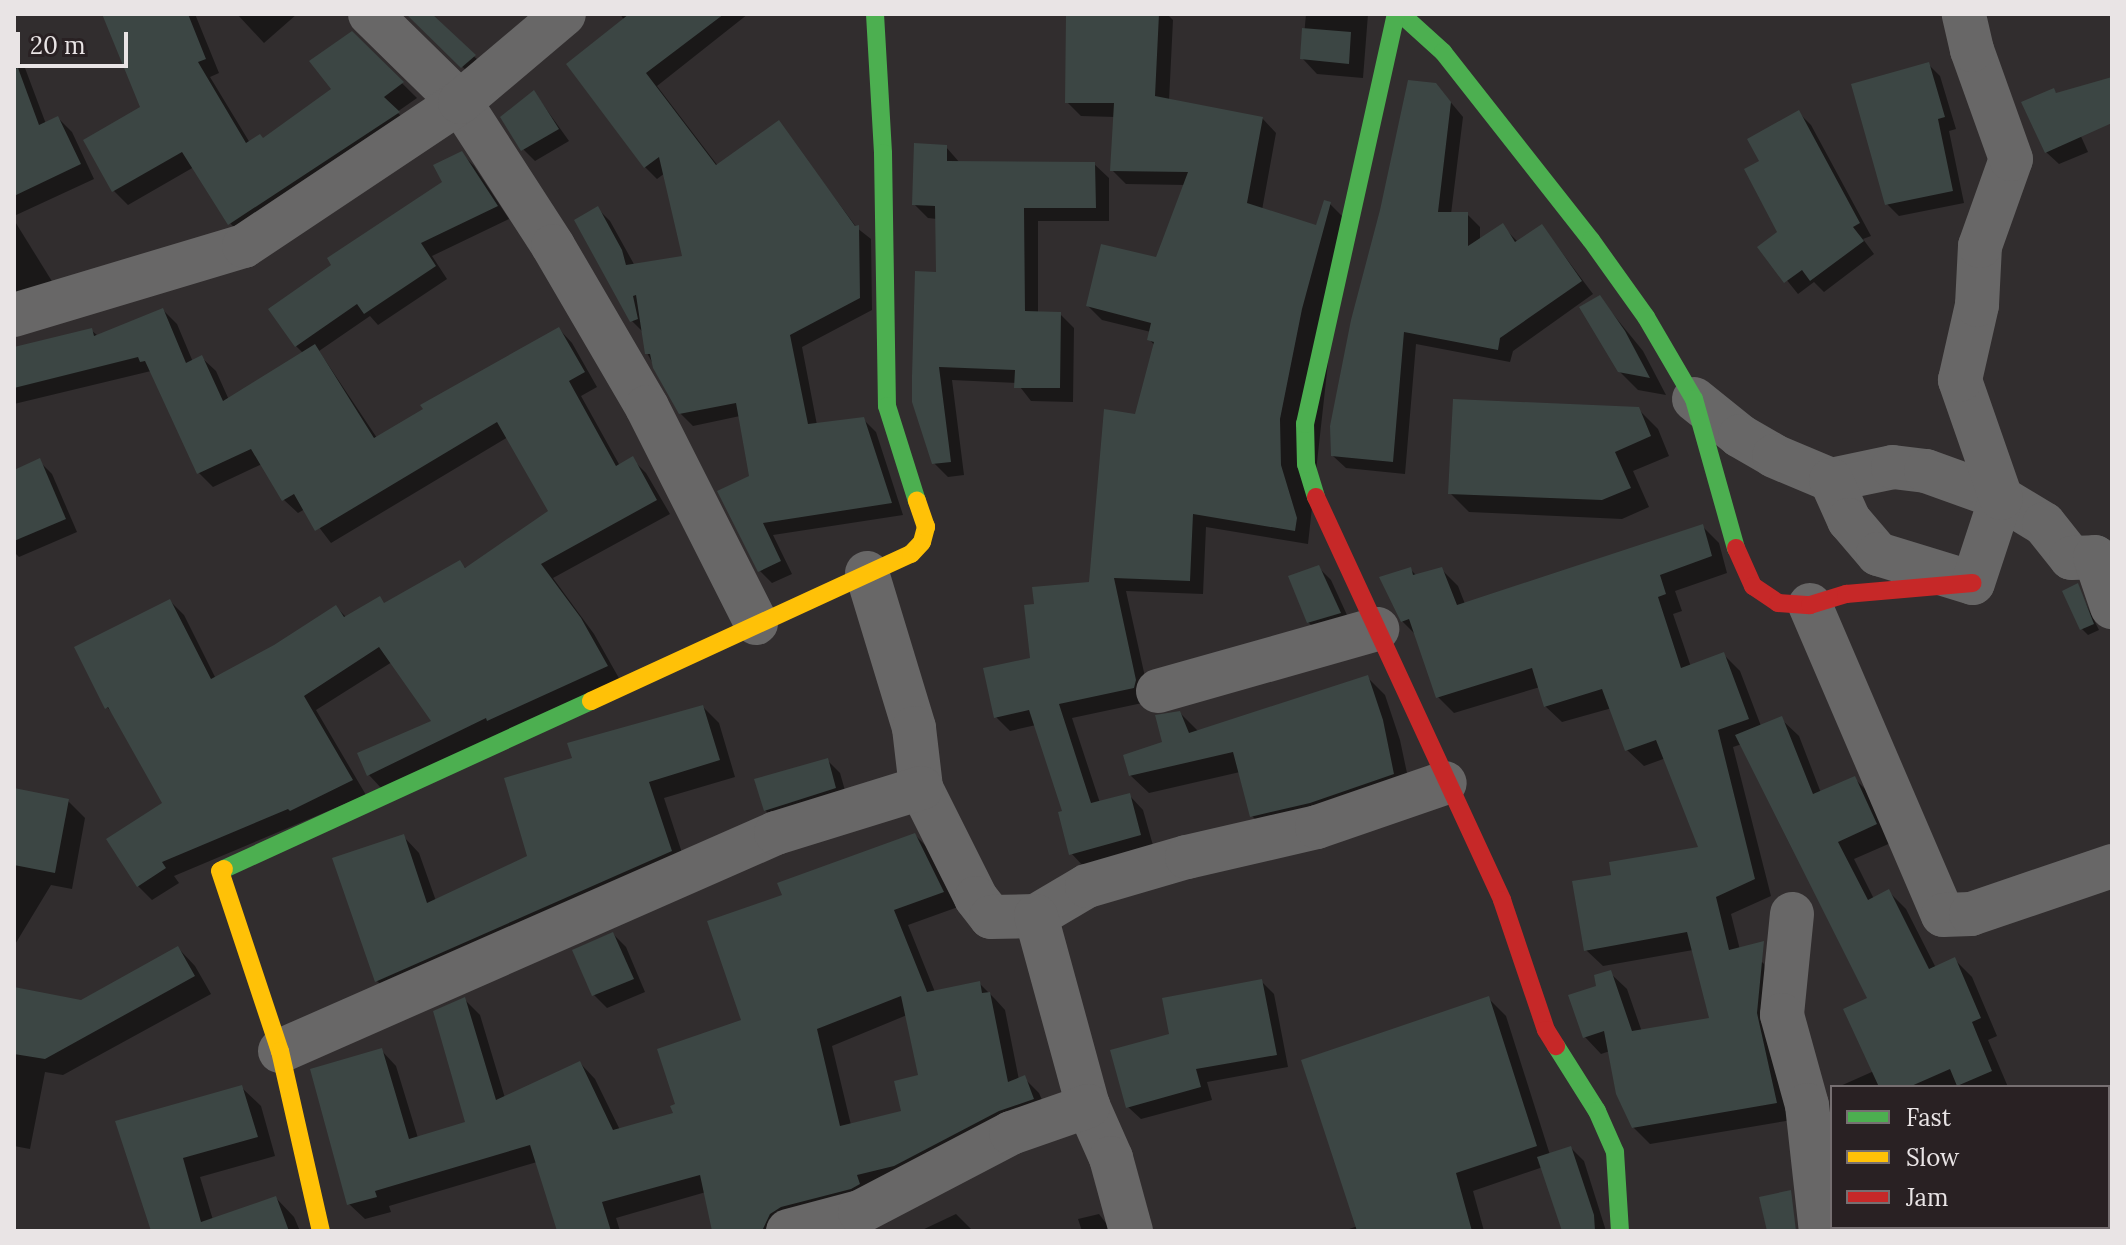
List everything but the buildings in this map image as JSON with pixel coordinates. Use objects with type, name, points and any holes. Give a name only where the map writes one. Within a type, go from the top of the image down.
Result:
[{"type":"street","points":[[370,14],[460,102],[553,246],[647,407],[756,623]]},
{"type":"street","points":[[14,315],[244,246],[460,102],[564,14]]},
{"type":"street","points":[[321,1231],[280,1051],[220,871],[911,554],[922,542],[926,527],[887,406],[883,153],[875,14]]},
{"type":"street","points":[[1620,1231],[1615,1152],[1597,1111],[1546,1030],[1502,900],[1445,783],[1319,506],[1306,464],[1305,424],[1399,14],[1443,52],[1591,240],[1646,317],[1694,399],[1738,557],[1753,586],[1778,603],[1810,605],[1846,594],[1973,583]]},
{"type":"street","points":[[1964,14],[1972,50],[2011,159],[1980,246],[1977,305],[1960,380],[2001,498],[1973,583]]},
{"type":"street","points":[[1694,399],[1740,436],[1774,456],[1831,480],[1893,467],[1926,471],[2001,498],[2044,524],[2071,558],[2095,557],[2112,607]]},
{"type":"street","points":[[1831,480],[1849,520],[1878,554],[1973,583]]},
{"type":"street","points":[[867,573],[914,728],[921,788],[976,898],[991,917],[1036,916],[1087,886],[1187,857],[1317,827],[1445,783]]},
{"type":"street","points":[[1810,605],[1943,915],[1971,914],[2112,866]]},
{"type":"street","points":[[1158,691],[1377,629]]},
{"type":"street","points":[[280,1051],[776,833],[921,788]]},
{"type":"street","points":[[1792,914],[1782,1015],[1807,1105],[1821,1231]]},
{"type":"street","points":[[1036,916],[1088,1106],[1111,1158],[1131,1231]]},
{"type":"street","points":[[788,1231],[860,1212],[1011,1133],[1088,1106]]},
{"type":"traffic: fast","points":[[875,14],[883,153],[887,406],[917,501]]},
{"type":"traffic: fast","points":[[1316,497],[1306,464],[1305,424],[1396,14]]},
{"type":"traffic: fast","points":[[1401,14],[1443,52],[1591,240],[1646,317],[1694,399],[1736,548]]},
{"type":"traffic: fast","points":[[224,869],[591,701]]},
{"type":"traffic: fast","points":[[1556,1046],[1597,1111],[1615,1152],[1620,1231]]},
{"type":"traffic: slow","points":[[591,701],[911,554],[922,542],[926,527],[917,501]]},
{"type":"traffic: slow","points":[[224,869],[220,871],[280,1051],[321,1231]]},
{"type":"traffic: jam","points":[[1316,497],[1502,900],[1546,1030],[1556,1046]]},
{"type":"traffic: jam","points":[[1736,548],[1753,586],[1778,603],[1810,605],[1846,594],[1973,583]]}]
